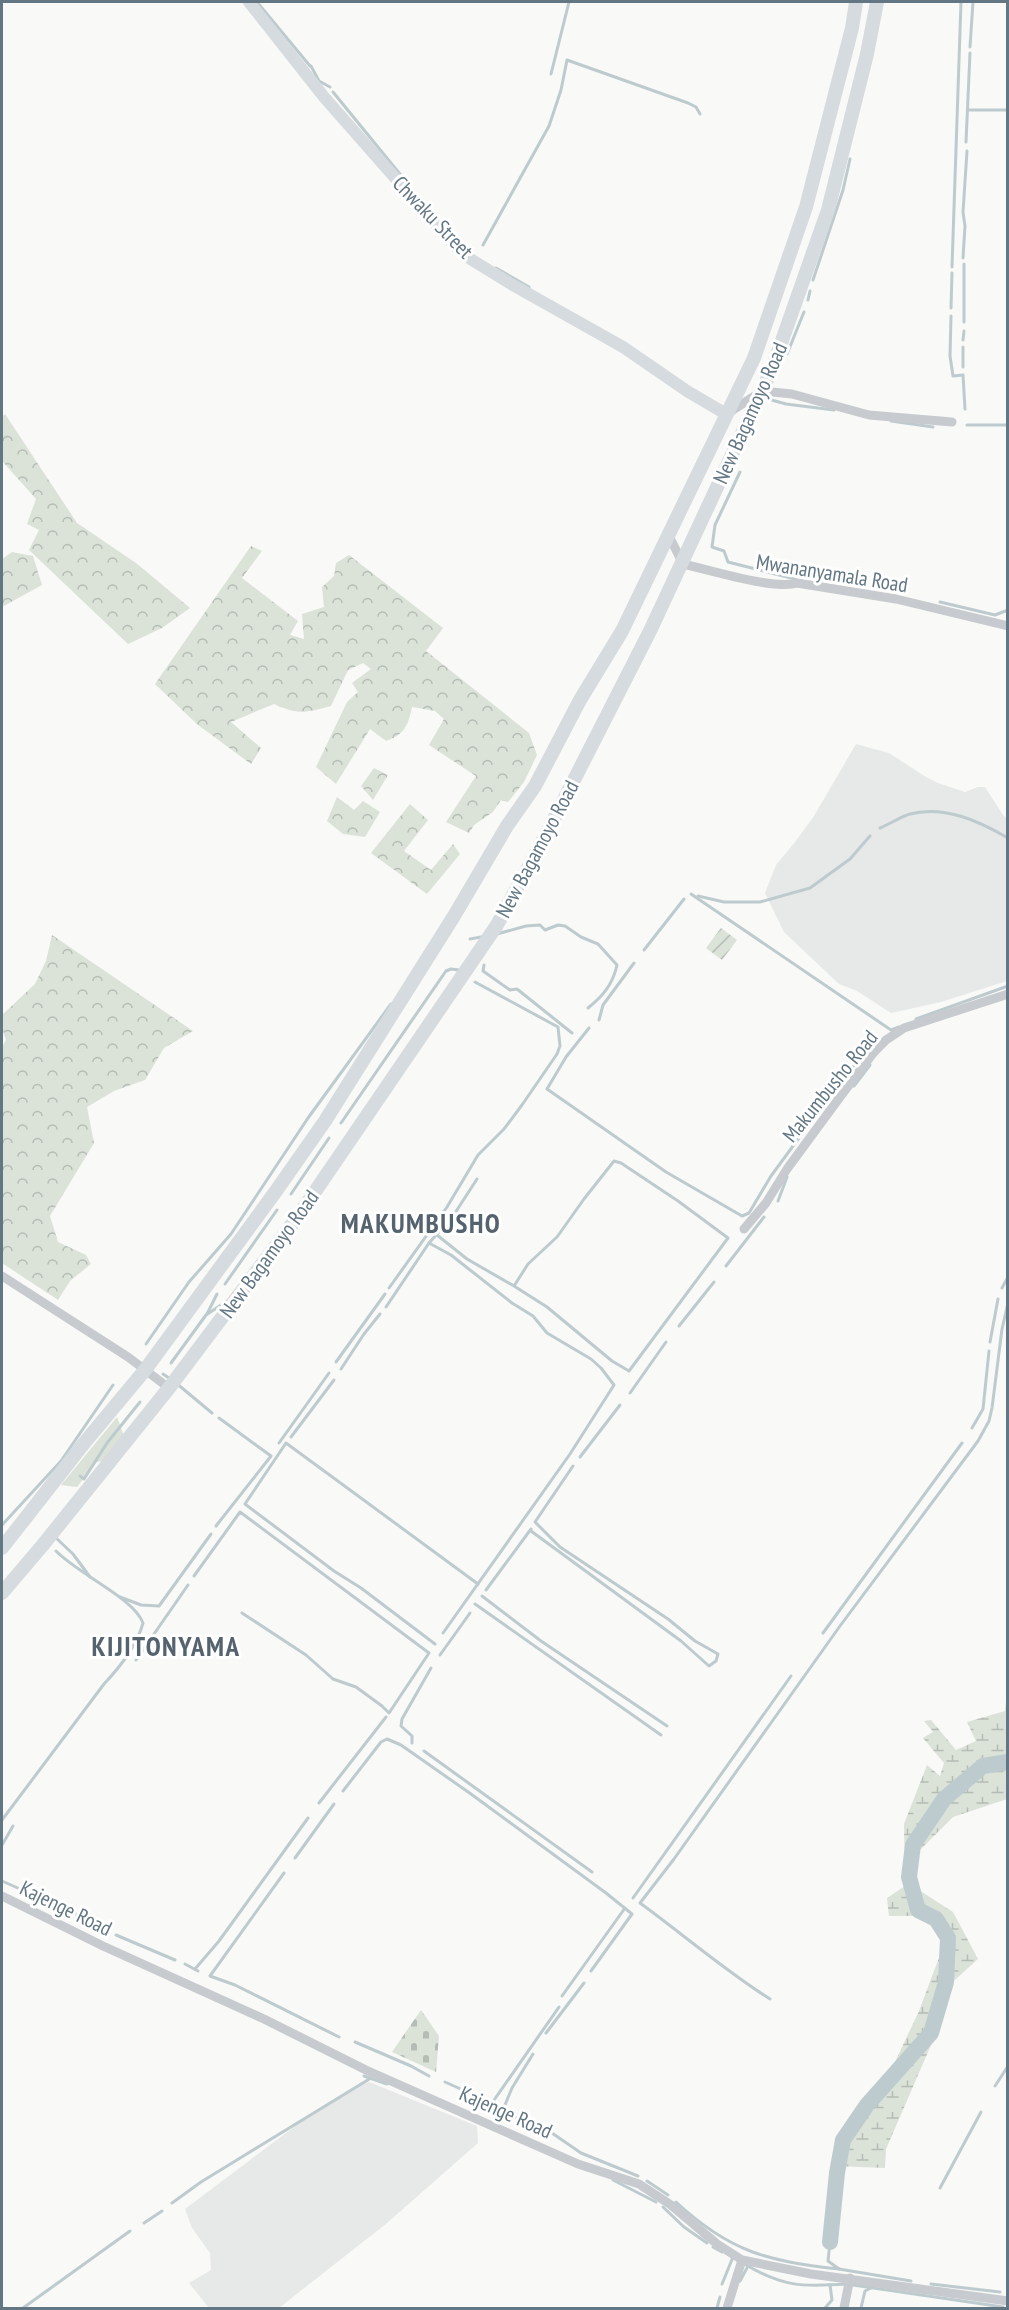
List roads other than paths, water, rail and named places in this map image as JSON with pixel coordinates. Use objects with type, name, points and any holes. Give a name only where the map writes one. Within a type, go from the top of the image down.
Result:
[{"type":"highway","name":"New Bagamoyo Road","points":[[2,1548],[85,1442],[146,1370],[313,1138],[454,916],[507,826],[535,786],[580,700],[622,631],[754,358],[796,241],[852,28],[856,2]]},
{"type":"highway","name":"New Bagamoyo Road","points":[[2,1593],[169,1388],[299,1215],[496,925],[569,790],[683,564],[762,391],[799,295],[828,210],[867,54],[877,2]]},
{"type":"main road","name":"Chwaku Street","points":[[249,2],[324,98],[455,246],[501,278],[623,347],[687,391],[726,414]]},
{"type":"street","points":[[726,414],[762,391],[792,394],[869,415],[952,422]]},
{"type":"street","points":[[669,536],[683,564]]},
{"type":"street","name":"Mwananyamala Road","points":[[683,564],[762,582],[790,586],[797,583],[896,599],[1008,626]]},
{"type":"street","name":"Makumbusho Road","points":[[744,1229],[766,1203],[787,1169],[840,1097],[874,1052],[886,1040],[904,1028],[1008,994]]},
{"type":"street","points":[[2,1276],[146,1370],[169,1388]]},
{"type":"street","name":"Kajenge Road","points":[[2,1896],[103,1946],[264,2019],[366,2070],[578,2164],[639,2184],[671,2205],[741,2263],[1008,2301]]},
{"type":"street","points":[[727,2308],[741,2263]]},
{"type":"street","points":[[844,2308],[850,2278]]},
{"type":"waterway","points":[[257,2],[310,66]]},
{"type":"waterway","points":[[551,74],[569,2]]},
{"type":"waterway","points":[[952,267],[961,2]]},
{"type":"waterway","points":[[970,47],[973,2]]},
{"type":"waterway","points":[[966,142],[970,53]]},
{"type":"waterway","points":[[483,245],[549,126],[561,90],[567,60],[688,103],[696,107],[700,114]]},
{"type":"waterway","points":[[311,66],[319,81],[330,87]]},
{"type":"waterway","points":[[333,92],[404,179]]},
{"type":"waterway","points":[[968,110],[1008,110]]},
{"type":"waterway","points":[[963,258],[967,151]]},
{"type":"waterway","points":[[813,280],[843,190],[850,159]]},
{"type":"waterway","points":[[964,264],[964,322]]},
{"type":"waterway","points":[[496,268],[529,287]]},
{"type":"waterway","points":[[951,308],[952,273]]},
{"type":"waterway","points":[[808,300],[810,291]]},
{"type":"waterway","points":[[787,354],[804,312]]},
{"type":"waterway","points":[[951,316],[950,356],[953,376],[963,375],[965,409]]},
{"type":"waterway","points":[[963,340],[964,331]]},
{"type":"waterway","points":[[963,347],[963,367]]},
{"type":"waterway","points":[[768,399],[786,404],[834,410]]},
{"type":"waterway","points":[[891,421],[933,427]]},
{"type":"waterway","points":[[967,425],[1008,425]]},
{"type":"waterway","points":[[740,472],[715,525],[712,547],[724,551],[728,562],[795,579]]},
{"type":"waterway","points":[[940,602],[995,615],[1008,610]]},
{"type":"waterway","points":[[880,828],[910,814],[936,812],[961,816],[1008,838]]},
{"type":"waterway","points":[[698,896],[724,902],[760,902],[810,888],[850,859],[870,836]]},
{"type":"waterway","points":[[691,894],[891,1030],[899,1027]]},
{"type":"waterway","points":[[644,950],[684,899]]},
{"type":"waterway","points":[[497,934],[526,926],[540,925],[545,930],[558,925],[565,926],[581,937],[598,944],[617,965],[607,989],[588,1008]]},
{"type":"waterway","points":[[470,939],[481,937],[481,941]]},
{"type":"waterway","points":[[599,1020],[603,1005],[634,963]]},
{"type":"waterway","points":[[484,965],[483,971],[510,990],[517,989],[572,1033]]},
{"type":"waterway","points":[[341,1123],[446,971],[459,970]]},
{"type":"waterway","points":[[389,1288],[447,1207],[478,1155],[504,1129],[557,1054],[560,1046],[558,1027],[475,982]]},
{"type":"waterway","points":[[916,1019],[1008,986]]},
{"type":"waterway","points":[[146,1344],[189,1282],[231,1234],[308,1118],[391,1004]]},
{"type":"waterway","points":[[589,1028],[566,1057],[547,1089],[666,1172],[742,1216],[749,1213],[771,1176],[846,1074],[875,1043]]},
{"type":"waterway","points":[[854,1086],[870,1065]]},
{"type":"waterway","points":[[291,1194],[329,1138]]},
{"type":"waterway","points":[[437,1235],[467,1259],[547,1307],[612,1361],[629,1371],[728,1238],[678,1201],[621,1163],[614,1161],[557,1237],[528,1264],[514,1286]]},
{"type":"waterway","points":[[778,1201],[787,1177]]},
{"type":"waterway","points":[[386,1307],[429,1243],[453,1216],[477,1179]]},
{"type":"waterway","points":[[225,1284],[277,1210]]},
{"type":"waterway","points":[[726,1266],[764,1217]]},
{"type":"waterway","points":[[429,1243],[451,1255],[512,1303],[533,1316],[547,1333],[591,1359],[614,1385],[570,1454],[443,1633]]},
{"type":"waterway","points":[[1002,1288],[1008,1277]]},
{"type":"waterway","points":[[679,1326],[714,1282]]},
{"type":"waterway","points":[[207,1314],[217,1294]]},
{"type":"waterway","points":[[336,1362],[385,1294]]},
{"type":"waterway","points":[[990,1342],[998,1299]]},
{"type":"waterway","points":[[171,1363],[206,1315],[227,1301]]},
{"type":"waterway","points":[[770,1999],[640,1903],[674,1859],[840,1626],[978,1441],[989,1421],[992,1408],[1002,1329],[1008,1303]]},
{"type":"waterway","points":[[341,1369],[380,1314]]},
{"type":"waterway","points":[[630,1393],[666,1342]]},
{"type":"waterway","points":[[972,1428],[983,1409],[989,1351]]},
{"type":"waterway","points":[[279,1443],[329,1373]]},
{"type":"waterway","points":[[163,1374],[169,1378]]},
{"type":"waterway","points":[[291,1437],[334,1380]]},
{"type":"waterway","points":[[176,1383],[212,1413]]},
{"type":"waterway","points":[[2,1525],[61,1461],[113,1385]]},
{"type":"waterway","points":[[80,1476],[84,1479],[107,1443],[140,1402]]},
{"type":"waterway","points":[[580,1457],[620,1405]]},
{"type":"waterway","points":[[216,1526],[271,1456],[219,1418]]},
{"type":"waterway","points":[[435,1644],[245,1504],[286,1443],[478,1584]]},
{"type":"waterway","points":[[823,1633],[962,1443]]},
{"type":"waterway","points":[[531,1531],[681,1641],[709,1666],[716,1661],[718,1654],[695,1641],[668,1619],[560,1547],[535,1522],[573,1466]]},
{"type":"waterway","points":[[194,1576],[240,1512],[429,1653],[389,1713],[356,1687],[333,1679],[306,1655],[242,1613]]},
{"type":"waterway","points":[[486,1590],[531,1529]]},
{"type":"waterway","points":[[120,1597],[141,1605],[159,1606],[211,1534]]},
{"type":"waterway","points":[[55,1537],[73,1554],[90,1577]]},
{"type":"waterway","points":[[2,1820],[127,1656],[137,1640],[143,1623],[129,1604],[56,1551]]},
{"type":"waterway","points":[[136,1660],[188,1585]]},
{"type":"waterway","points":[[482,1596],[541,1641],[667,1726]]},
{"type":"waterway","points":[[475,1604],[661,1735]]},
{"type":"waterway","points":[[440,1655],[470,1613]]},
{"type":"waterway","points":[[412,1743],[412,1736],[401,1726],[402,1719],[431,1668]]},
{"type":"waterway","points":[[633,1898],[791,1676]]},
{"type":"waterway","points":[[319,1803],[386,1717]]},
{"type":"waterway","points":[[343,1791],[381,1742],[387,1739],[401,1745],[471,1794],[632,1914],[591,1971]]},
{"type":"waterway","points":[[424,1751],[592,1872]]},
{"type":"waterway","points":[[830,2242],[843,2140],[867,2105],[931,2033],[946,1982],[948,1938],[936,1919],[918,1910],[909,1877],[913,1845],[944,1799],[983,1766],[1008,1762]]},
{"type":"waterway","points":[[295,1858],[334,1804]]},
{"type":"waterway","points":[[195,1969],[219,1941],[308,1818]]},
{"type":"waterway","points":[[2,1845],[13,1826]]},
{"type":"waterway","points":[[284,1873],[210,1976],[235,1985],[339,2037]]},
{"type":"waterway","points":[[2,1881],[104,1929]]},
{"type":"waterway","points":[[562,1996],[625,1908]]},
{"type":"waterway","points":[[116,1935],[175,1960]]},
{"type":"waterway","points":[[185,1964],[198,1971]]},
{"type":"waterway","points":[[546,2033],[584,1983]]},
{"type":"waterway","points":[[445,2082],[492,2103],[559,2007]]},
{"type":"waterway","points":[[355,2042],[429,2076]]},
{"type":"waterway","points":[[533,2054],[512,2088],[502,2112],[549,2131],[581,2153],[638,2176]]},
{"type":"waterway","points":[[995,2086],[1008,2066]]},
{"type":"waterway","points":[[364,2076],[387,2084]]},
{"type":"waterway","points":[[172,2203],[201,2182],[371,2078]]},
{"type":"waterway","points":[[940,2188],[981,2112]]},
{"type":"waterway","points":[[613,2180],[656,2202]]},
{"type":"waterway","points":[[647,2181],[668,2195]]},
{"type":"waterway","points":[[676,2202],[696,2219],[732,2243],[770,2257],[839,2269],[828,2261],[830,2242]]},
{"type":"waterway","points":[[663,2207],[684,2227],[707,2243]]},
{"type":"waterway","points":[[144,2223],[162,2211]]},
{"type":"waterway","points":[[23,2308],[130,2231]]},
{"type":"waterway","points":[[713,2247],[722,2252]]},
{"type":"waterway","points":[[722,2284],[733,2257],[735,2258]]},
{"type":"waterway","points":[[743,2263],[769,2277],[793,2284],[846,2284]]},
{"type":"waterway","points":[[740,2281],[748,2266]]},
{"type":"waterway","points":[[839,2269],[911,2281]]},
{"type":"waterway","points":[[931,2284],[1000,2292]]},
{"type":"waterway","points":[[825,2308],[832,2300],[830,2285]]},
{"type":"waterway","points":[[853,2285],[1003,2307]]},
{"type":"waterway","points":[[861,2308],[865,2291],[871,2288]]},
{"type":"waterway","points":[[717,2308],[720,2297]]},
{"type":"district","name":"MAKUMBUSHO","points":[[421,1223]]},
{"type":"district","name":"KIJITONYAMA","points":[[166,1646]]}]
